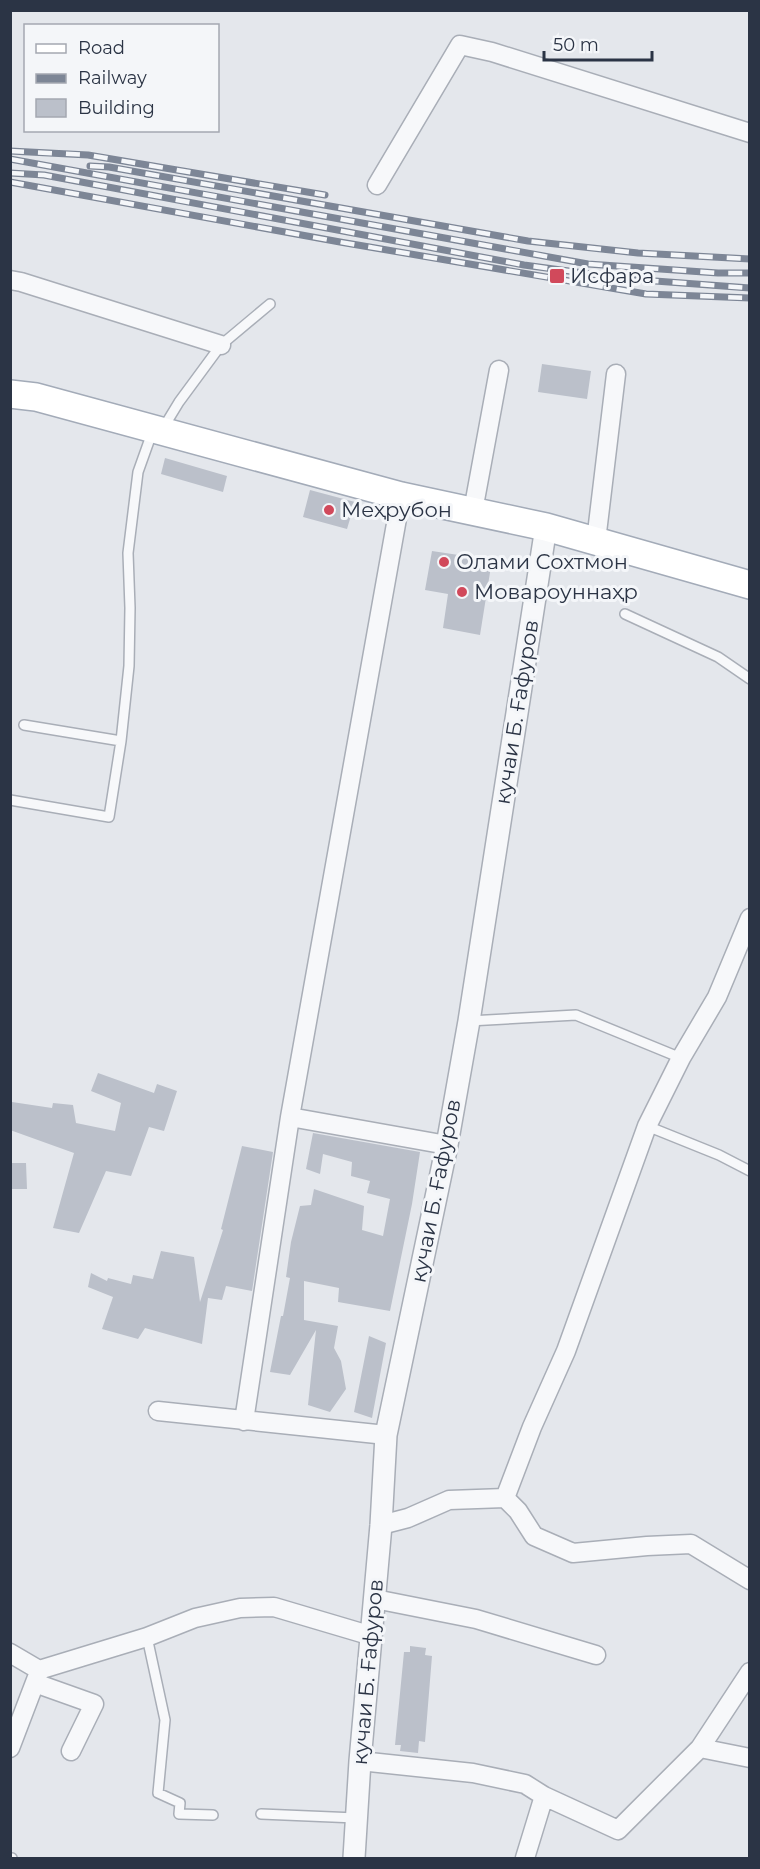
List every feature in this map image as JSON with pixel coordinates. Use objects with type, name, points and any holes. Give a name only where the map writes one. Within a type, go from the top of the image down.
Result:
[{"type":"main road","points":[[10,394],[36,397],[400,496],[546,527],[750,585]]},
{"type":"street","points":[[377,185],[460,45],[492,52],[750,133]]},
{"type":"street","points":[[10,280],[221,345]]},
{"type":"street","points":[[473,511],[499,370]]},
{"type":"street","points":[[596,540],[616,374]]},
{"type":"street","points":[[244,1421],[290,1117],[400,496]]},
{"type":"street","name":"кучаи Б. Ғафуров","points":[[354,1858],[360,1761],[381,1526],[386,1435],[447,1145],[469,1022],[546,527]]},
{"type":"street","points":[[505,1498],[532,1427],[566,1351],[647,1126],[681,1058],[717,997],[750,918]]},
{"type":"street","points":[[290,1117],[447,1145]]},
{"type":"street","points":[[158,1411],[386,1435]]},
{"type":"street","points":[[381,1526],[408,1518],[449,1500],[505,1498],[518,1511],[534,1536],[573,1553],[691,1544],[750,1580]]},
{"type":"street","points":[[375,1599],[476,1619],[596,1655]]},
{"type":"street","points":[[10,1748],[37,1676],[195,1618],[240,1608],[274,1607],[372,1636]]},
{"type":"street","points":[[10,1653],[37,1676],[94,1704],[71,1751]]},
{"type":"street","points":[[360,1761],[473,1773],[525,1784],[544,1796],[618,1830],[700,1748],[750,1672]]},
{"type":"street","points":[[700,1748],[750,1758]]},
{"type":"street","points":[[525,1858],[544,1796]]},
{"type":"lane","points":[[10,800],[109,818],[122,741],[129,666],[128,553],[138,472],[157,431],[221,345],[270,304]]},
{"type":"lane","points":[[625,614],[718,657],[750,679]]},
{"type":"lane","points":[[24,724],[122,741]]},
{"type":"lane","points":[[469,1022],[576,1015],[681,1058]]},
{"type":"lane","points":[[647,1126],[719,1155],[750,1171]]},
{"type":"lane","points":[[147,1637],[165,1720],[158,1793],[180,1803],[179,1814],[213,1815]]},
{"type":"lane","points":[[261,1814],[357,1818]]},
{"type":"building","points":[[542,364],[591,371],[587,399],[538,392]]},
{"type":"building","points":[[165,458],[227,476],[223,492],[161,474]]},
{"type":"building","name":"Меҳрубон","points":[[310,490],[355,502],[347,529],[303,517]]},
{"type":"building","name":"Мовароуннаҳр","points":[[432,551],[492,560],[480,635],[443,628],[448,594],[425,590]]},
{"type":"building","points":[[98,1073],[154,1093],[157,1084],[177,1091],[164,1131],[149,1127],[131,1176],[106,1171],[79,1233],[53,1228],[74,1153],[10,1130],[12,1102],[52,1108],[53,1103],[73,1105],[76,1123],[115,1131],[121,1103],[91,1091]]},
{"type":"building","points":[[313,1133],[420,1152],[390,1311],[338,1302],[339,1288],[304,1281],[304,1320],[338,1326],[334,1348],[341,1361],[346,1389],[330,1412],[308,1405],[316,1330],[290,1375],[270,1372],[290,1278],[286,1277],[291,1242],[300,1206],[311,1205],[314,1189],[364,1206],[362,1230],[383,1236],[390,1199],[367,1193],[370,1181],[351,1176],[352,1162],[323,1154],[320,1174],[306,1169]]},
{"type":"building","points":[[242,1146],[273,1152],[252,1291],[226,1286],[222,1300],[208,1298],[202,1344],[145,1328],[138,1339],[102,1329],[113,1297],[88,1287],[91,1273],[107,1281],[108,1278],[131,1284],[133,1275],[153,1279],[161,1251],[194,1257],[200,1302],[223,1230],[221,1229]]},
{"type":"building","points":[[10,1163],[26,1163],[27,1189],[10,1189]]},
{"type":"building","points":[[369,1336],[386,1343],[372,1418],[354,1412]]},
{"type":"building","points":[[410,1646],[426,1648],[425,1655],[432,1656],[425,1742],[419,1741],[418,1753],[400,1751],[401,1745],[395,1745],[404,1652],[410,1652]]},
{"type":"railway","points":[[10,151],[88,155],[325,195]]},
{"type":"railway","points":[[10,159],[588,264],[750,273]]},
{"type":"railway","points":[[90,166],[109,167],[528,241],[638,253],[750,259]]},
{"type":"railway","points":[[10,173],[44,175],[524,265],[628,279],[750,288]]},
{"type":"railway","points":[[10,182],[340,242],[646,294],[750,298]]},
{"type":"place","name":"Исфара","points":[[557,276]]},
{"type":"place","name":"Меҳрубон","points":[[329,510]]},
{"type":"place","name":"Олами Сохтмон","points":[[444,562]]},
{"type":"place","name":"Мовароуннаҳр","points":[[462,592]]}]
